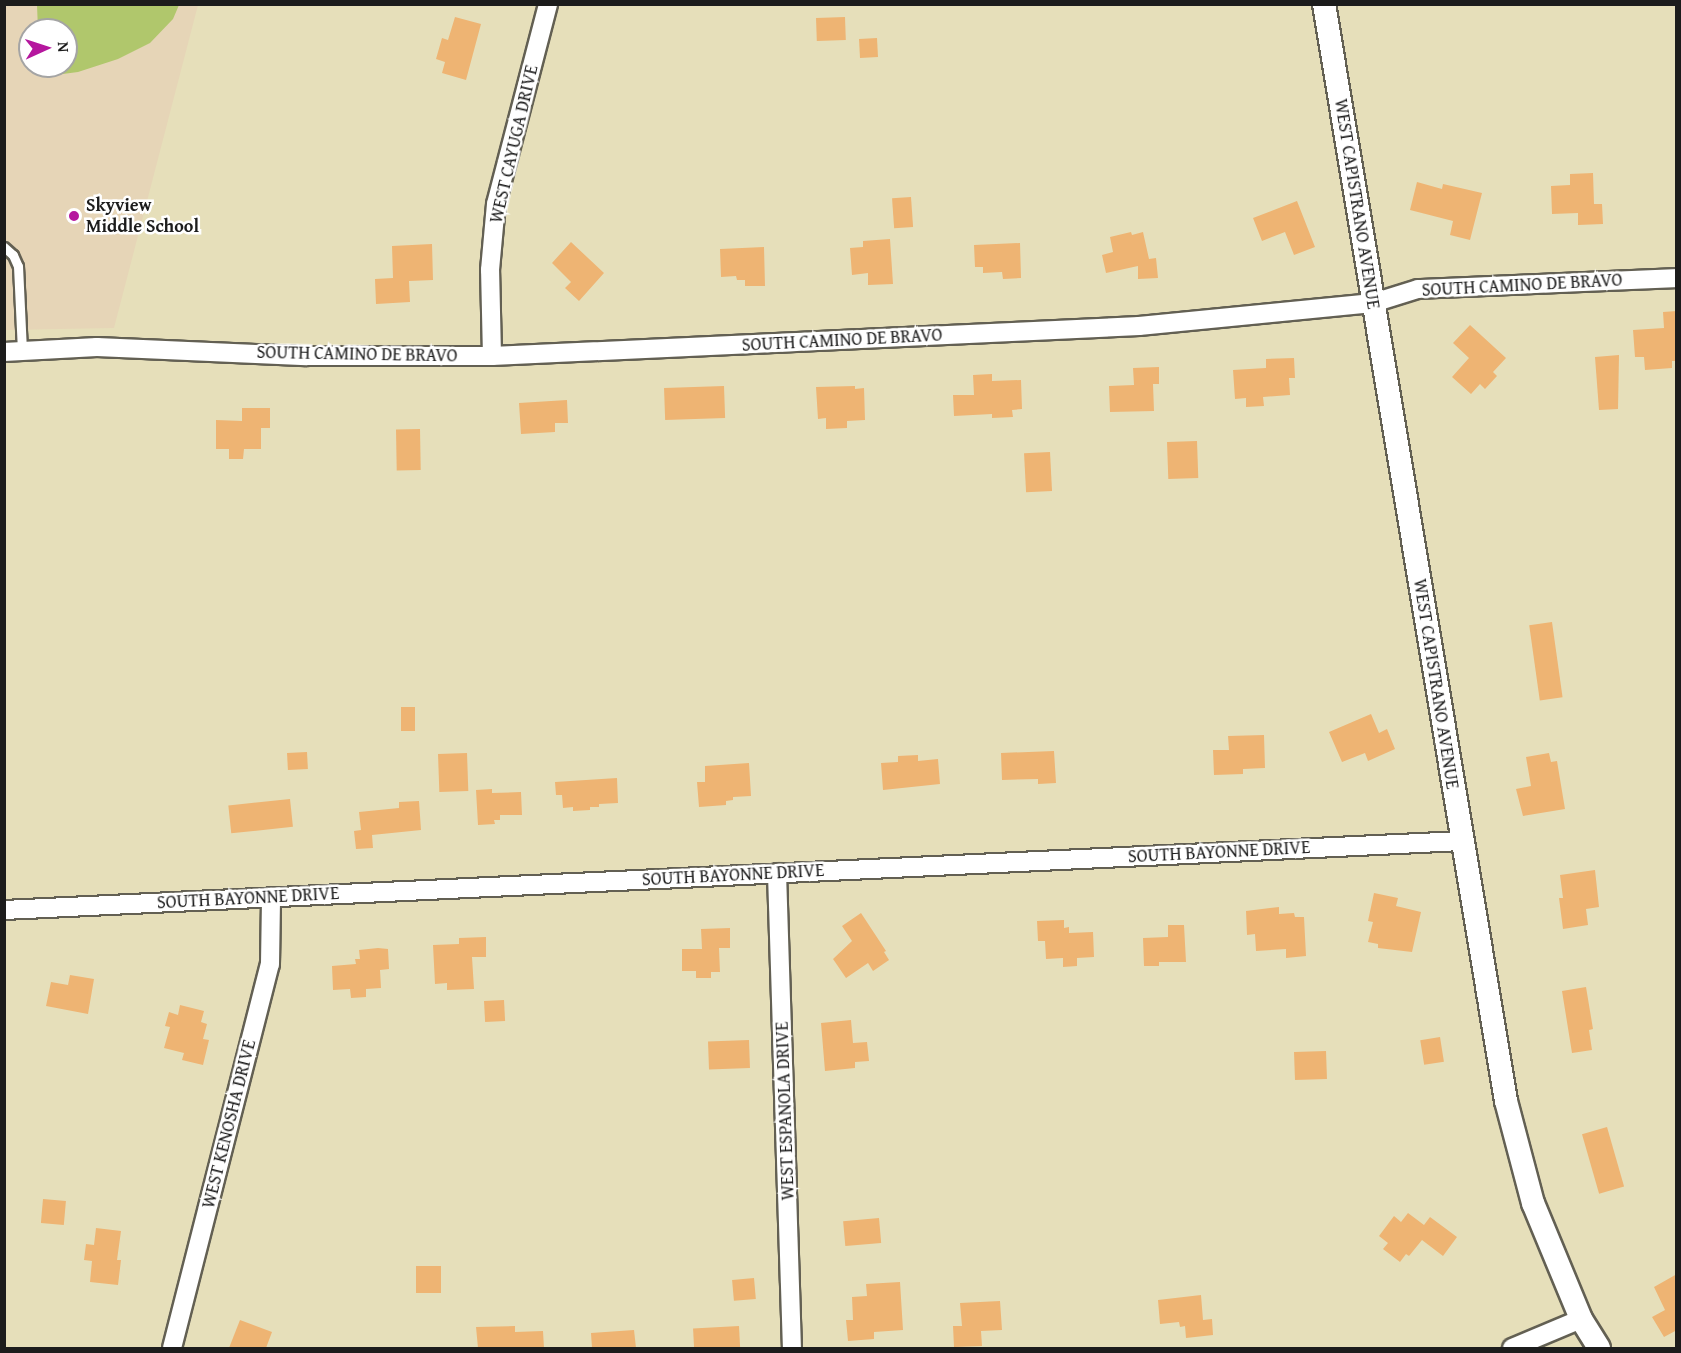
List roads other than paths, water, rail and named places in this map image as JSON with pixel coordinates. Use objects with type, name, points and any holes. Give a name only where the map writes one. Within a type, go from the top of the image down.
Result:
[{"type":"street","name":"WEST CAYUGA DRIVE","points":[[492,356],[490,270],[496,204],[548,4]]},
{"type":"street","name":"WEST CAPISTRANO AVENUE","points":[[1324,4],[1506,1101],[1519,1158],[1533,1203],[1581,1319],[1599,1348]]},
{"type":"street","name":"SOUTH CAMINO DE BRAVO","points":[[13,351],[97,346],[306,356],[492,356],[1139,326],[1373,303],[1418,289],[1677,278]]},
{"type":"street","name":"SOUTH BAYONNE DRIVE","points":[[4,910],[1462,841]]},
{"type":"street","name":"WEST ESPANOLA DRIVE","points":[[777,873],[792,1348]]},
{"type":"street","name":"WEST KENOSHA DRIVE","points":[[172,1348],[270,964],[271,897]]},
{"type":"street","points":[[1512,1348],[1581,1319]]},
{"type":"lane","points":[[4,247],[14,255],[18,266],[13,351]]},
{"type":"place","name":"Skyview Middle School","points":[[74,216]]}]
